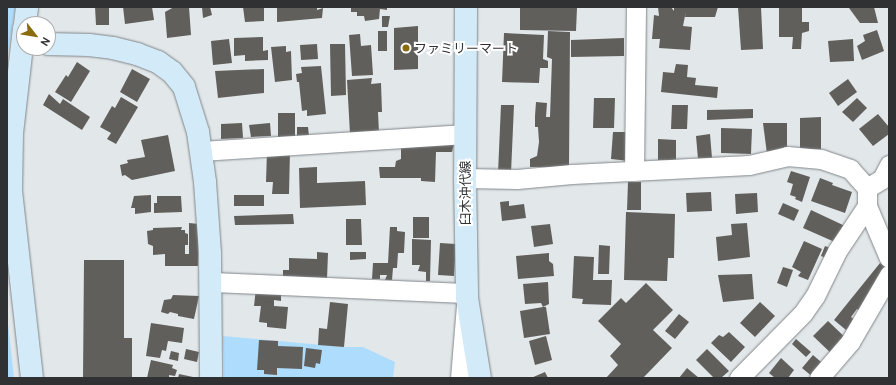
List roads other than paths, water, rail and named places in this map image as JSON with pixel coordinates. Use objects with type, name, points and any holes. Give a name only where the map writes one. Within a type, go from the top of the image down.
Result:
[{"type":"street","name":"臼木沖代線","points":[[466,7],[465,178],[467,293],[480,378]]},
{"type":"street","points":[[634,171],[636,7]]},
{"type":"street","points":[[56,44],[89,45],[114,48],[158,62],[172,72],[184,86],[191,106],[201,151],[208,217],[211,282],[211,378]]},
{"type":"street","points":[[21,56],[12,134],[12,191],[32,378]]},
{"type":"street","points":[[201,151],[465,134]]},
{"type":"street","points":[[465,178],[517,179],[572,174],[749,165],[787,156],[821,159],[850,169],[879,185]]},
{"type":"street","points":[[879,185],[889,258]]},
{"type":"street","points":[[739,378],[803,313],[815,296],[837,251],[879,185]]},
{"type":"street","points":[[819,378],[850,342],[889,275]]},
{"type":"street","points":[[211,282],[467,293],[460,378]]},
{"type":"place","name":"ファミリーマート","points":[[406,48]]}]
